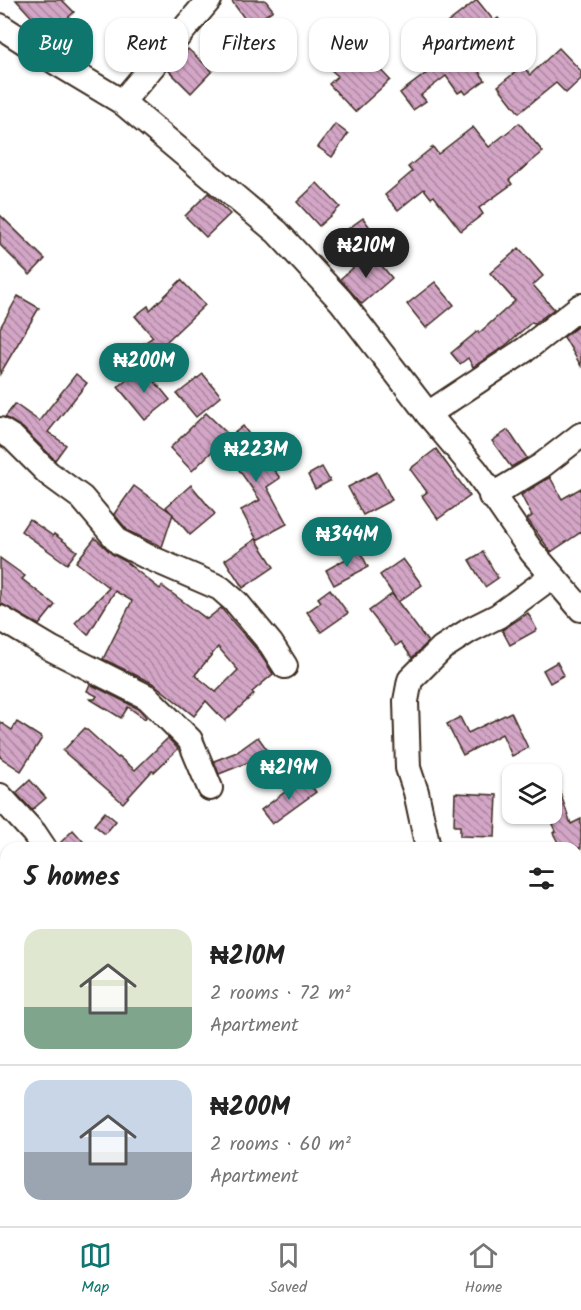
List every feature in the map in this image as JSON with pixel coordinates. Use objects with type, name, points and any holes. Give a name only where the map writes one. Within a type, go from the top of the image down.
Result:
[{"type":"street","points":[[122,102],[209,0]]},
{"type":"street","points":[[0,26],[122,102],[277,232],[341,301],[428,414],[476,471],[491,496],[552,577],[581,609]]},
{"type":"street","points":[[428,414],[525,349],[581,306]]},
{"type":"street","points":[[0,430],[13,438],[48,473],[82,498],[119,542],[220,588],[244,611],[271,644],[285,666]]},
{"type":"street","points":[[491,496],[541,466],[581,435]]},
{"type":"street","points":[[427,842],[408,768],[406,701],[410,680],[442,648],[498,616],[552,577]]},
{"type":"street","points":[[0,618],[52,649],[147,697],[190,740],[210,788]]},
{"type":"street","points":[[0,796],[40,842]]},
{"type":"building","points":[[16,0],[62,0],[74,12],[68,18],[32,18]]},
{"type":"building","points":[[231,0],[265,0],[273,10],[262,18],[244,18]]},
{"type":"building","points":[[477,0],[492,18],[454,18]]},
{"type":"building","points":[[559,48],[581,71],[581,79],[566,93],[556,83],[519,113],[498,86],[516,72],[528,72],[530,75],[536,72]]},
{"type":"building","points":[[188,49],[200,60],[200,72],[211,72],[191,93],[170,72],[188,72]]},
{"type":"building","points":[[333,72],[382,72],[390,80],[355,112],[329,84],[338,76]]},
{"type":"building","points":[[428,72],[479,72],[485,80],[466,94],[463,90],[458,93],[446,76],[421,95],[426,101],[413,110],[400,93]]},
{"type":"building","points":[[519,123],[543,152],[509,180],[512,184],[479,208],[483,214],[461,231],[434,196],[431,198],[424,189],[398,210],[385,195],[412,172],[408,167],[433,147],[438,154],[473,127],[489,147]]},
{"type":"building","points":[[335,124],[348,134],[332,157],[318,147]]},
{"type":"building","points":[[317,183],[340,207],[319,226],[297,202]]},
{"type":"building","points":[[208,193],[230,214],[206,237],[185,216]]},
{"type":"building","points":[[0,215],[45,259],[30,275],[0,245]]},
{"type":"building","points":[[363,218],[380,241],[366,252],[348,229]]},
{"type":"building","points":[[519,248],[543,276],[533,285],[554,309],[534,324],[532,322],[506,345],[473,367],[468,358],[460,364],[451,353],[478,331],[479,333],[515,301],[490,273]]},
{"type":"building","points":[[371,253],[392,278],[362,304],[340,279]]},
{"type":"building","points":[[181,280],[205,305],[166,342],[175,356],[150,373],[134,350],[153,337],[135,316],[148,306],[150,310]]},
{"type":"building","points":[[435,282],[454,305],[426,328],[407,304]]},
{"type":"building","points":[[18,296],[39,308],[0,374],[0,328]]},
{"type":"building","points":[[581,324],[581,366],[564,337]]},
{"type":"building","points":[[143,367],[170,400],[145,420],[118,387]]},
{"type":"building","points":[[76,374],[87,383],[48,432],[66,445],[55,460],[23,428],[5,417],[15,404],[39,421]]},
{"type":"building","points":[[203,374],[221,396],[196,417],[177,394]]},
{"type":"building","points":[[206,413],[229,435],[192,471],[170,448]]},
{"type":"building","points":[[243,426],[280,478],[267,487],[287,524],[257,540],[241,510],[260,500],[221,444]]},
{"type":"building","points":[[508,430],[527,458],[511,467],[492,441]]},
{"type":"building","points":[[436,449],[470,496],[438,519],[422,496],[427,492],[410,469]]},
{"type":"building","points":[[322,467],[330,481],[315,489],[308,475]]},
{"type":"building","points":[[377,472],[392,500],[363,515],[348,487]]},
{"type":"building","points":[[550,477],[562,499],[581,488],[581,532],[551,552],[527,519],[532,516],[521,495]]},
{"type":"building","points":[[191,485],[215,514],[190,535],[166,507]]},
{"type":"building","points":[[134,486],[173,514],[162,547],[128,531],[114,514]]},
{"type":"building","points":[[29,519],[77,551],[67,564],[21,531]]},
{"type":"building","points":[[95,538],[112,554],[160,589],[162,586],[207,619],[221,608],[259,652],[273,674],[252,692],[254,694],[225,721],[206,701],[194,716],[154,684],[103,659],[132,601],[115,591],[88,635],[75,623],[109,588],[76,562]],"holes":[[[218,647],[238,670],[216,692],[195,675]]]},
{"type":"building","points":[[256,539],[274,567],[243,588],[225,560]]},
{"type":"building","points":[[360,551],[368,567],[334,585],[326,570]]},
{"type":"building","points":[[483,552],[498,578],[485,587],[469,560]]},
{"type":"building","points":[[0,558],[25,576],[22,579],[55,605],[39,625],[0,603]]},
{"type":"building","points":[[403,559],[422,585],[398,602],[380,575]]},
{"type":"building","points":[[330,589],[348,613],[321,632],[307,612],[321,602],[318,598]]},
{"type":"building","points":[[392,594],[428,642],[412,658],[401,642],[396,646],[369,611]]},
{"type":"building","points":[[528,613],[537,630],[510,645],[502,630]]},
{"type":"building","points":[[557,662],[564,675],[550,683],[543,670]]},
{"type":"building","points":[[90,684],[139,709],[146,717],[145,719],[128,707],[121,718],[90,699],[95,699],[97,696],[87,691]]},
{"type":"building","points":[[511,712],[528,748],[512,756],[502,734],[463,755],[447,724],[460,717],[468,733]]},
{"type":"building","points":[[0,722],[12,730],[17,722],[42,738],[21,771],[0,757]]},
{"type":"building","points":[[85,728],[135,770],[168,738],[178,749],[154,772],[152,771],[123,803],[63,751]]},
{"type":"building","points":[[258,737],[276,762],[265,770],[257,759],[219,774],[214,761],[237,752]]},
{"type":"building","points":[[305,777],[316,792],[272,824],[261,810]]},
{"type":"building","points":[[30,780],[46,798],[32,810],[16,793]]},
{"type":"building","points":[[455,793],[497,795],[495,837],[460,836],[460,826],[454,826]]},
{"type":"building","points":[[562,798],[571,824],[581,819],[581,842],[558,842],[553,833],[556,832],[553,824],[562,824]]},
{"type":"building","points":[[105,812],[116,821],[105,834],[94,825]]},
{"type":"building","points":[[73,830],[84,842],[61,842]]}]
